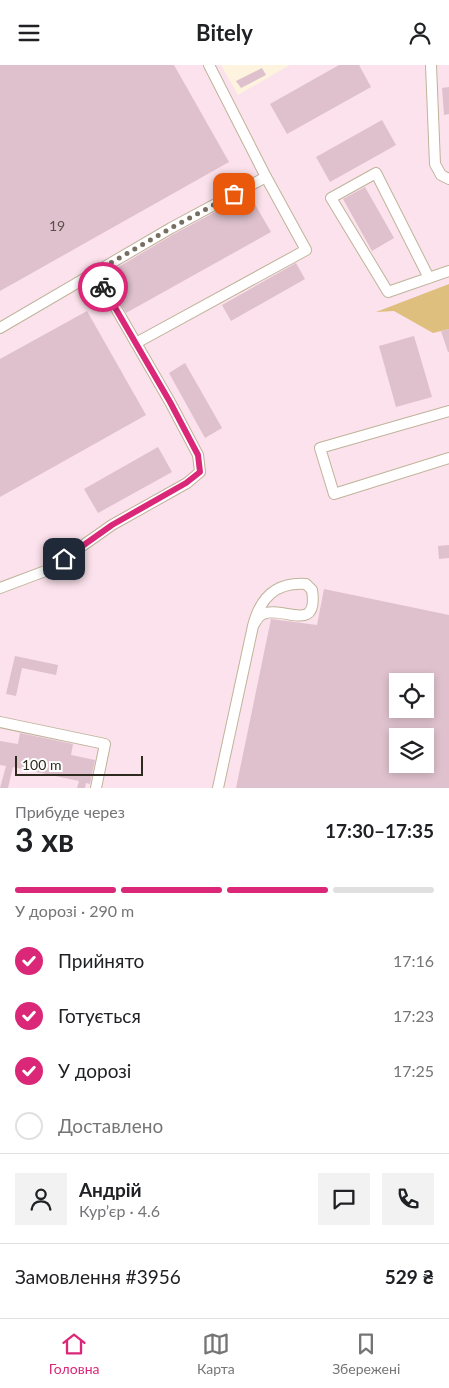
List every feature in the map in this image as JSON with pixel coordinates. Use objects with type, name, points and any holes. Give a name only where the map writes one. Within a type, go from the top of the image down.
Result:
[{"type":"lane","points":[[136,343],[306,250],[266,177],[209,65]]},
{"type":"lane","points":[[431,65],[435,164],[441,175],[449,179]]},
{"type":"lane","points":[[429,278],[376,173],[331,198],[388,292],[429,278],[449,271]]},
{"type":"lane","points":[[0,327],[171,228],[266,177]]},
{"type":"lane","points":[[0,588],[48,570],[112,525],[186,483],[200,472],[198,455],[95,272]]},
{"type":"lane","points":[[449,411],[320,448],[334,493],[449,458]]},
{"type":"lane","points":[[218,788],[253,626],[260,607],[264,599],[278,589],[298,583],[306,584],[312,590],[313,603],[308,613],[297,616],[267,613],[258,617],[253,626]]},
{"type":"lane","points":[[0,722],[105,743],[96,788]]},
{"type":"shaded area","points":[[0,65],[221,65],[238,95],[290,65],[449,65],[449,788],[0,788]]},
{"type":"shaded area","points":[[449,284],[449,329],[433,333],[394,311],[376,312]]},
{"type":"building","points":[[0,65],[174,65],[229,162],[0,291]]},
{"type":"building","points":[[339,65],[359,65],[371,87],[287,134],[270,104]]},
{"type":"building","points":[[262,68],[266,75],[241,88],[236,81]]},
{"type":"building","points":[[449,87],[449,114],[444,115],[442,88]]},
{"type":"building","points":[[382,120],[396,145],[330,182],[316,157]]},
{"type":"building","points":[[365,187],[394,238],[372,251],[343,199]]},
{"type":"building","points":[[249,194],[271,232],[126,313],[105,275],[174,234]]},
{"type":"building","points":[[296,263],[305,279],[231,321],[222,305]]},
{"type":"building","points":[[87,311],[146,415],[0,497],[0,359]]},
{"type":"building","points":[[449,329],[449,352],[448,352],[441,331]]},
{"type":"building","points":[[414,336],[432,397],[396,407],[379,346]]},
{"type":"building","points":[[185,363],[222,428],[205,438],[169,373]]},
{"type":"building","points":[[158,447],[172,472],[98,513],[84,489]]},
{"type":"building","points":[[449,545],[449,558],[439,559],[438,546]]},
{"type":"building","points":[[324,589],[449,615],[449,788],[236,788],[271,619],[317,625]]},
{"type":"building","points":[[15,656],[58,665],[56,675],[22,668],[16,696],[6,694]]},
{"type":"building","points":[[20,733],[73,744],[71,755],[95,760],[90,784],[86,783],[85,788],[77,788],[79,781],[13,767],[8,788],[0,788],[6,766],[0,765],[0,741],[18,744]]},
{"type":"way so far","points":[[103,287],[95,272],[234,194]]},
{"type":"route","points":[[64,559],[112,525],[186,483],[200,472],[198,455],[170,402],[103,287]]}]
